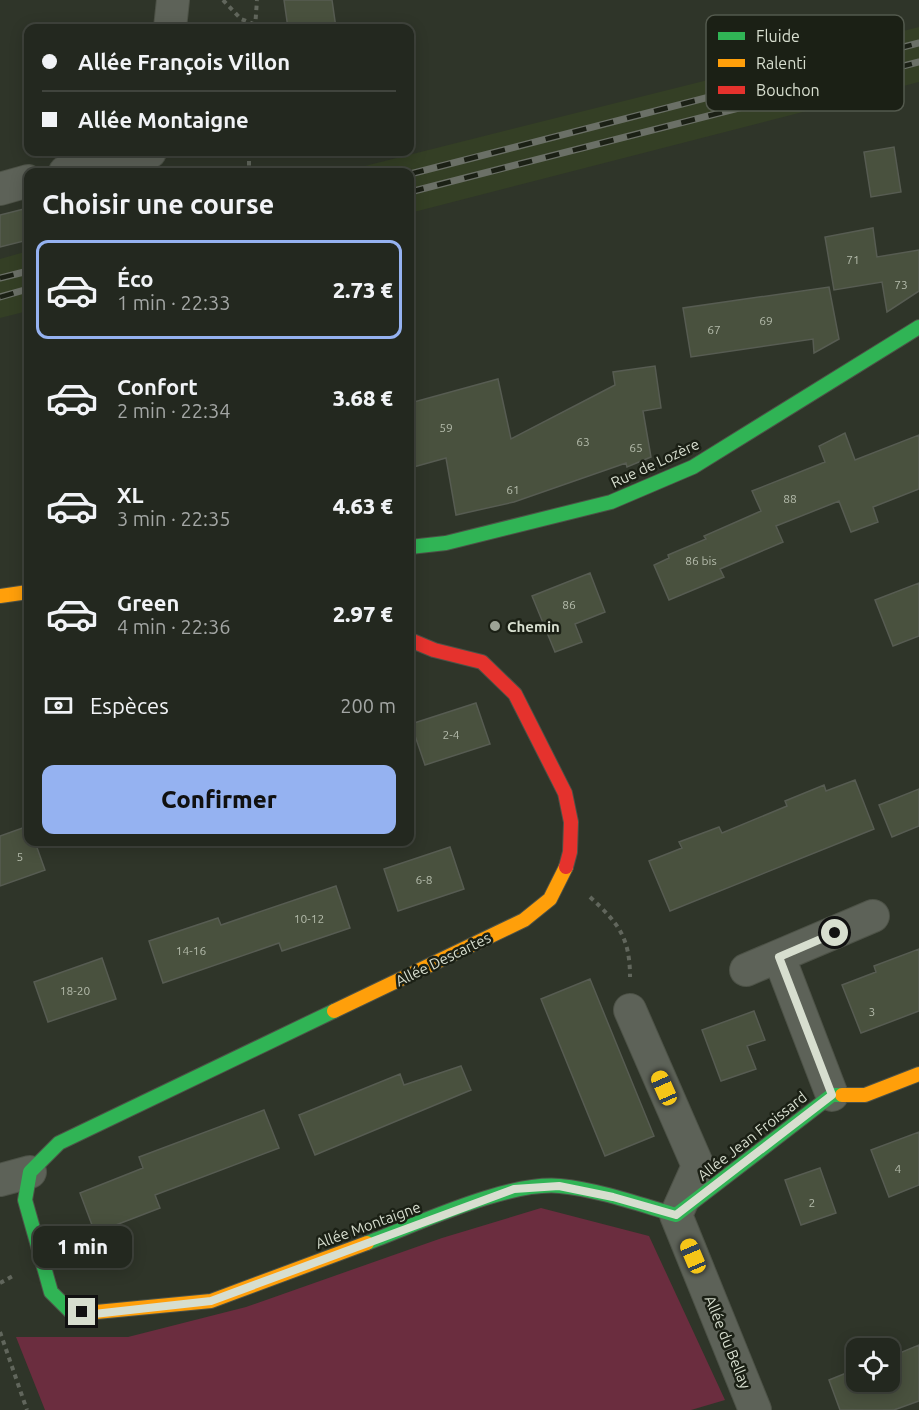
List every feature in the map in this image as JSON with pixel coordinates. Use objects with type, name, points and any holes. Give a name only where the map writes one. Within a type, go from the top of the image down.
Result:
[{"type":"street","points":[[170,24],[173,0]]},
{"type":"street","points":[[82,168],[133,156]]},
{"type":"street","points":[[0,189],[24,183]]},
{"type":"street","name":"Rue de Lozère","points":[[414,547],[446,543],[611,502],[683,471],[919,327]]},
{"type":"street","points":[[0,596],[24,593]]},
{"type":"street","name":"Allée Descartes","points":[[30,1172],[59,1143],[524,920],[550,899],[563,876],[570,852],[571,822],[565,793],[515,694],[482,662],[414,642]]},
{"type":"street","points":[[746,970],[873,916]]},
{"type":"street","points":[[779,957],[832,1095]]},
{"type":"street","points":[[630,1010],[698,1166],[676,1215]]},
{"type":"street","name":"Allée Jean Froissard","points":[[676,1215],[832,1095],[865,1095],[919,1074]]},
{"type":"street","points":[[0,1180],[30,1172]]},
{"type":"street","name":"Allée Montaigne","points":[[30,1172],[25,1200],[51,1292],[70,1311],[94,1314],[211,1301],[514,1189],[559,1186],[613,1197],[676,1215]]},
{"type":"street","name":"Allée du Bellay","points":[[676,1215],[755,1410]]},
{"type":"path","points":[[223,0],[241,19],[250,24]]},
{"type":"path","points":[[255,24],[257,0]]},
{"type":"path","points":[[563,876],[613,919],[626,939],[630,958],[630,1010]]},
{"type":"path","points":[[0,1332],[27,1410]]},
{"type":"shaded area","points":[[919,27],[919,82],[904,86],[904,31]]},
{"type":"shaded area","points":[[706,80],[706,111],[806,111],[414,212],[414,168],[357,168],[405,156],[414,156],[414,154]]},
{"type":"shaded area","points":[[24,252],[24,312],[0,318],[0,259]]},
{"type":"shaded area","points":[[541,1208],[649,1236],[725,1400],[691,1410],[45,1410],[16,1337],[128,1337],[246,1307],[442,1238]]},
{"type":"building","points":[[284,0],[332,0],[335,24],[287,24]]},
{"type":"building","points":[[894,147],[901,192],[871,197],[864,152]]},
{"type":"building","points":[[24,209],[24,241],[0,247],[0,215]]},
{"type":"building","points":[[873,228],[877,257],[919,250],[919,291],[887,312],[882,282],[834,290],[825,237]]},
{"type":"building","points":[[829,287],[839,339],[814,353],[813,339],[691,357],[683,308]]},
{"type":"building","points":[[655,366],[661,408],[643,411],[651,457],[627,467],[626,463],[514,502],[456,515],[446,458],[414,467],[414,402],[498,379],[511,439],[615,385],[613,372]]},
{"type":"building","points":[[845,433],[855,460],[919,435],[919,489],[873,507],[878,522],[851,532],[839,501],[776,526],[783,542],[720,569],[724,577],[669,600],[654,565],[669,558],[668,555],[706,539],[704,536],[761,511],[752,491],[825,462],[819,446]]},
{"type":"building","points":[[590,573],[605,612],[575,624],[582,642],[555,652],[532,596]]},
{"type":"building","points":[[919,583],[919,636],[893,646],[875,600]]},
{"type":"building","points":[[476,703],[490,744],[425,765],[414,733],[414,723]]},
{"type":"building","points":[[855,780],[874,829],[670,911],[649,861],[682,848],[679,842],[719,827],[722,833],[787,806],[785,801],[824,785],[826,791]]},
{"type":"building","points":[[919,789],[919,826],[892,837],[879,805]]},
{"type":"building","points":[[24,827],[24,846],[36,846],[45,870],[0,886],[0,836]]},
{"type":"building","points":[[450,847],[464,889],[398,911],[384,869]]},
{"type":"building","points":[[336,886],[350,928],[282,951],[279,943],[163,983],[149,941],[218,918],[221,925]]},
{"type":"building","points":[[919,949],[919,1011],[861,1033],[842,985],[876,972],[874,966]]},
{"type":"building","points":[[102,958],[116,999],[48,1022],[34,982]]},
{"type":"building","points":[[590,979],[654,1136],[605,1156],[541,999]]},
{"type":"building","points":[[754,1011],[765,1040],[747,1046],[756,1069],[721,1081],[702,1030]]},
{"type":"building","points":[[461,1066],[471,1090],[315,1155],[299,1115],[400,1074],[404,1085]]},
{"type":"building","points":[[264,1110],[279,1148],[155,1195],[160,1208],[95,1233],[80,1193],[143,1168],[139,1157]]},
{"type":"building","points":[[919,1132],[919,1185],[889,1197],[871,1150]]},
{"type":"building","points":[[820,1168],[836,1213],[801,1225],[785,1180]]},
{"type":"building","points":[[919,1345],[919,1401],[894,1410],[840,1410],[829,1380],[846,1373],[846,1392],[900,1392],[900,1353]]},
{"type":"railway","points":[[904,47],[919,43]]},
{"type":"railway","points":[[904,66],[919,62]]},
{"type":"railway","points":[[414,173],[706,98]]},
{"type":"railway","points":[[414,191],[727,111]]},
{"type":"railway","points":[[0,278],[24,272]]},
{"type":"railway","points":[[0,297],[24,290]]},
{"type":"traffic: fast","points":[[414,547],[446,543],[611,502],[693,467],[919,327]]},
{"type":"traffic: fast","points":[[86,1313],[70,1311],[51,1292],[25,1200],[30,1172],[59,1143],[334,1011]]},
{"type":"traffic: fast","points":[[367,1243],[490,1197],[539,1186],[560,1186],[589,1191],[676,1215],[832,1095],[842,1095]]},
{"type":"traffic: slow","points":[[0,596],[24,593]]},
{"type":"traffic: slow","points":[[334,1011],[524,920],[550,899],[566,867]]},
{"type":"traffic: slow","points":[[842,1095],[865,1095],[919,1074]]},
{"type":"traffic: slow","points":[[86,1313],[211,1301],[367,1243]]},
{"type":"traffic: jam","points":[[414,642],[434,650],[482,662],[515,694],[565,793],[571,822],[570,852],[566,867]]},
{"type":"place","name":"Chemin","points":[[495,626]]},
{"type":"route","points":[[82,1312],[94,1314],[211,1301],[514,1189],[559,1186],[613,1197],[676,1215],[832,1095],[779,957],[835,933]]}]
